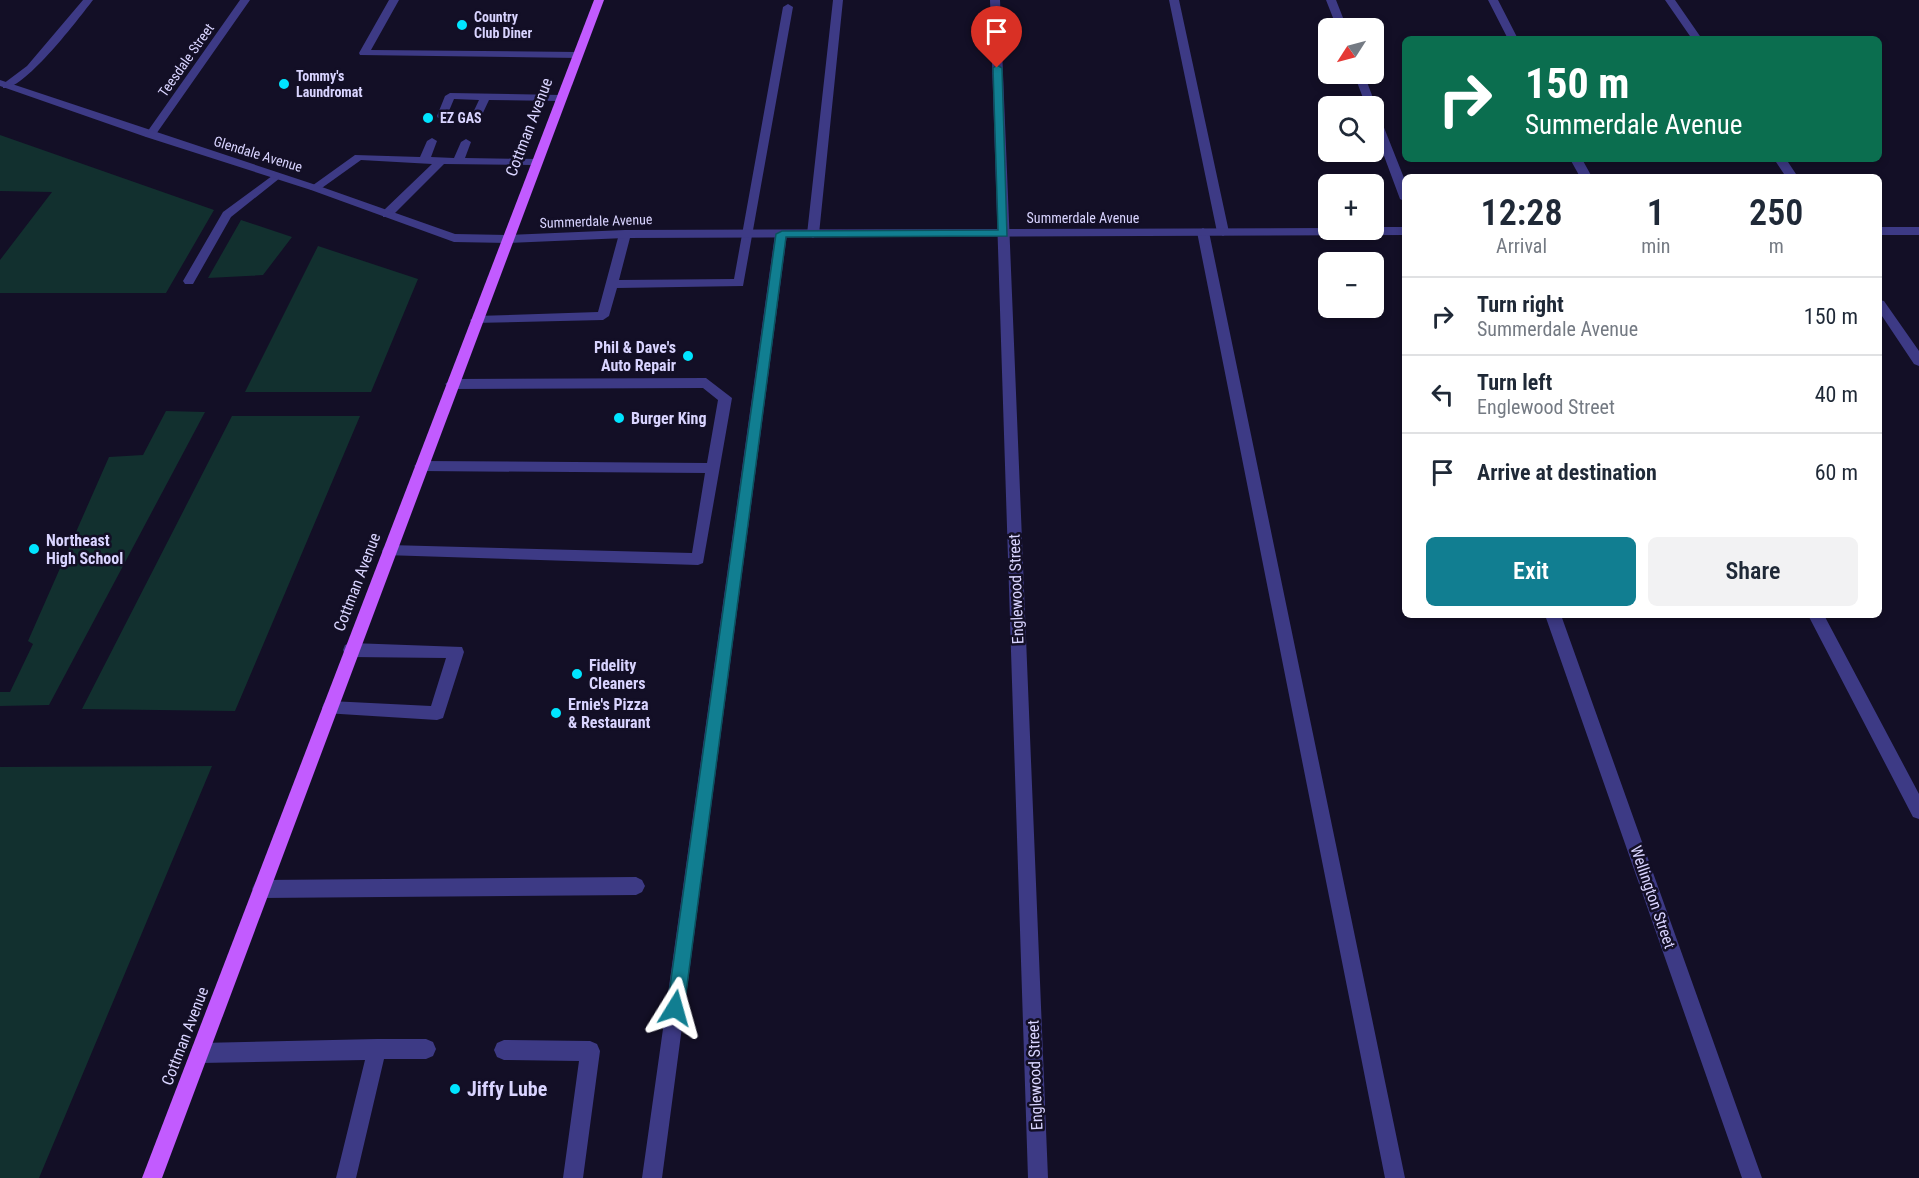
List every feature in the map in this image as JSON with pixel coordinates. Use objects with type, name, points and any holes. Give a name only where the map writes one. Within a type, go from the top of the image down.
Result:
[{"type":"main road","name":"Cottman Avenue","points":[[152,1178],[599,0]]},
{"type":"street","points":[[3,85],[31,68],[88,0]]},
{"type":"street","name":"Teesdale Street","points":[[150,135],[245,0]]},
{"type":"street","points":[[394,0],[364,53],[578,55]]},
{"type":"street","points":[[813,234],[838,0]]},
{"type":"street","name":"Englewood Street","points":[[995,0],[1038,1178]]},
{"type":"street","points":[[1174,0],[1223,232]]},
{"type":"street","points":[[1331,0],[1338,18]]},
{"type":"street","points":[[1493,0],[1511,36]]},
{"type":"street","points":[[1670,0],[1695,36]]},
{"type":"street","points":[[612,284],[739,283],[788,7]]},
{"type":"street","name":"Glendale Avenue","points":[[3,85],[315,188],[454,238],[508,239]]},
{"type":"street","points":[[442,116],[450,96],[561,98]]},
{"type":"street","points":[[476,117],[485,97]]},
{"type":"street","points":[[424,161],[432,141]]},
{"type":"street","points":[[1384,141],[1402,188]]},
{"type":"street","points":[[458,162],[466,142]]},
{"type":"street","points":[[315,188],[359,157],[441,162],[536,162]]},
{"type":"street","points":[[387,214],[441,162]]},
{"type":"street","points":[[189,281],[227,215],[276,176]]},
{"type":"street","name":"Summerdale Avenue","points":[[508,239],[625,234],[1402,231]]},
{"type":"street","points":[[1882,231],[1919,231]]},
{"type":"street","points":[[1203,232],[1395,1178]]},
{"type":"street","points":[[476,320],[603,316],[625,234]]},
{"type":"street","points":[[652,1178],[782,234]]},
{"type":"street","points":[[1882,307],[1919,361]]},
{"type":"street","points":[[389,551],[698,559],[725,398],[706,382],[452,384]]},
{"type":"street","points":[[421,466],[713,468]]},
{"type":"street","name":"Wellington Street","points":[[1554,618],[1752,1178]]},
{"type":"street","points":[[1818,618],[1919,811]]},
{"type":"street","points":[[330,708],[437,713],[456,652],[351,650]]},
{"type":"street","points":[[261,889],[636,886]]},
{"type":"street","points":[[346,1178],[377,1049]]},
{"type":"street","points":[[200,1053],[426,1049]]},
{"type":"street","points":[[504,1050],[590,1051],[573,1178]]},
{"type":"green space","points":[[0,135],[214,210],[166,293],[0,293],[0,260],[52,192],[0,191]]},
{"type":"green space","points":[[241,220],[292,237],[263,275],[208,278]]},
{"type":"green space","points":[[318,246],[418,279],[371,392],[245,392]]},
{"type":"green space","points":[[166,411],[205,412],[49,705],[0,706],[0,692],[10,692],[33,644],[28,641],[109,457],[143,455]]},
{"type":"green space","points":[[232,416],[360,416],[235,711],[82,709]]},
{"type":"green space","points":[[212,766],[39,1178],[0,1178],[0,767]]},
{"type":"place","name":"Country Club Diner","points":[[462,25]]},
{"type":"place","name":"Tommy's Laundromat","points":[[284,84]]},
{"type":"place","name":"EZ GAS","points":[[428,118]]},
{"type":"place","name":"Phil & Dave's Auto Repair","points":[[688,356]]},
{"type":"place","name":"Burger King","points":[[619,418]]},
{"type":"place","name":"Northeast High School","points":[[34,549]]},
{"type":"place","name":"Fidelity Cleaners","points":[[577,674]]},
{"type":"place","name":"Ernie's Pizza & Restaurant","points":[[556,713]]},
{"type":"place","name":"Jiffy Lube","points":[[455,1089]]},
{"type":"route","points":[[675,1008],[782,234],[1003,233],[997,68]]}]
